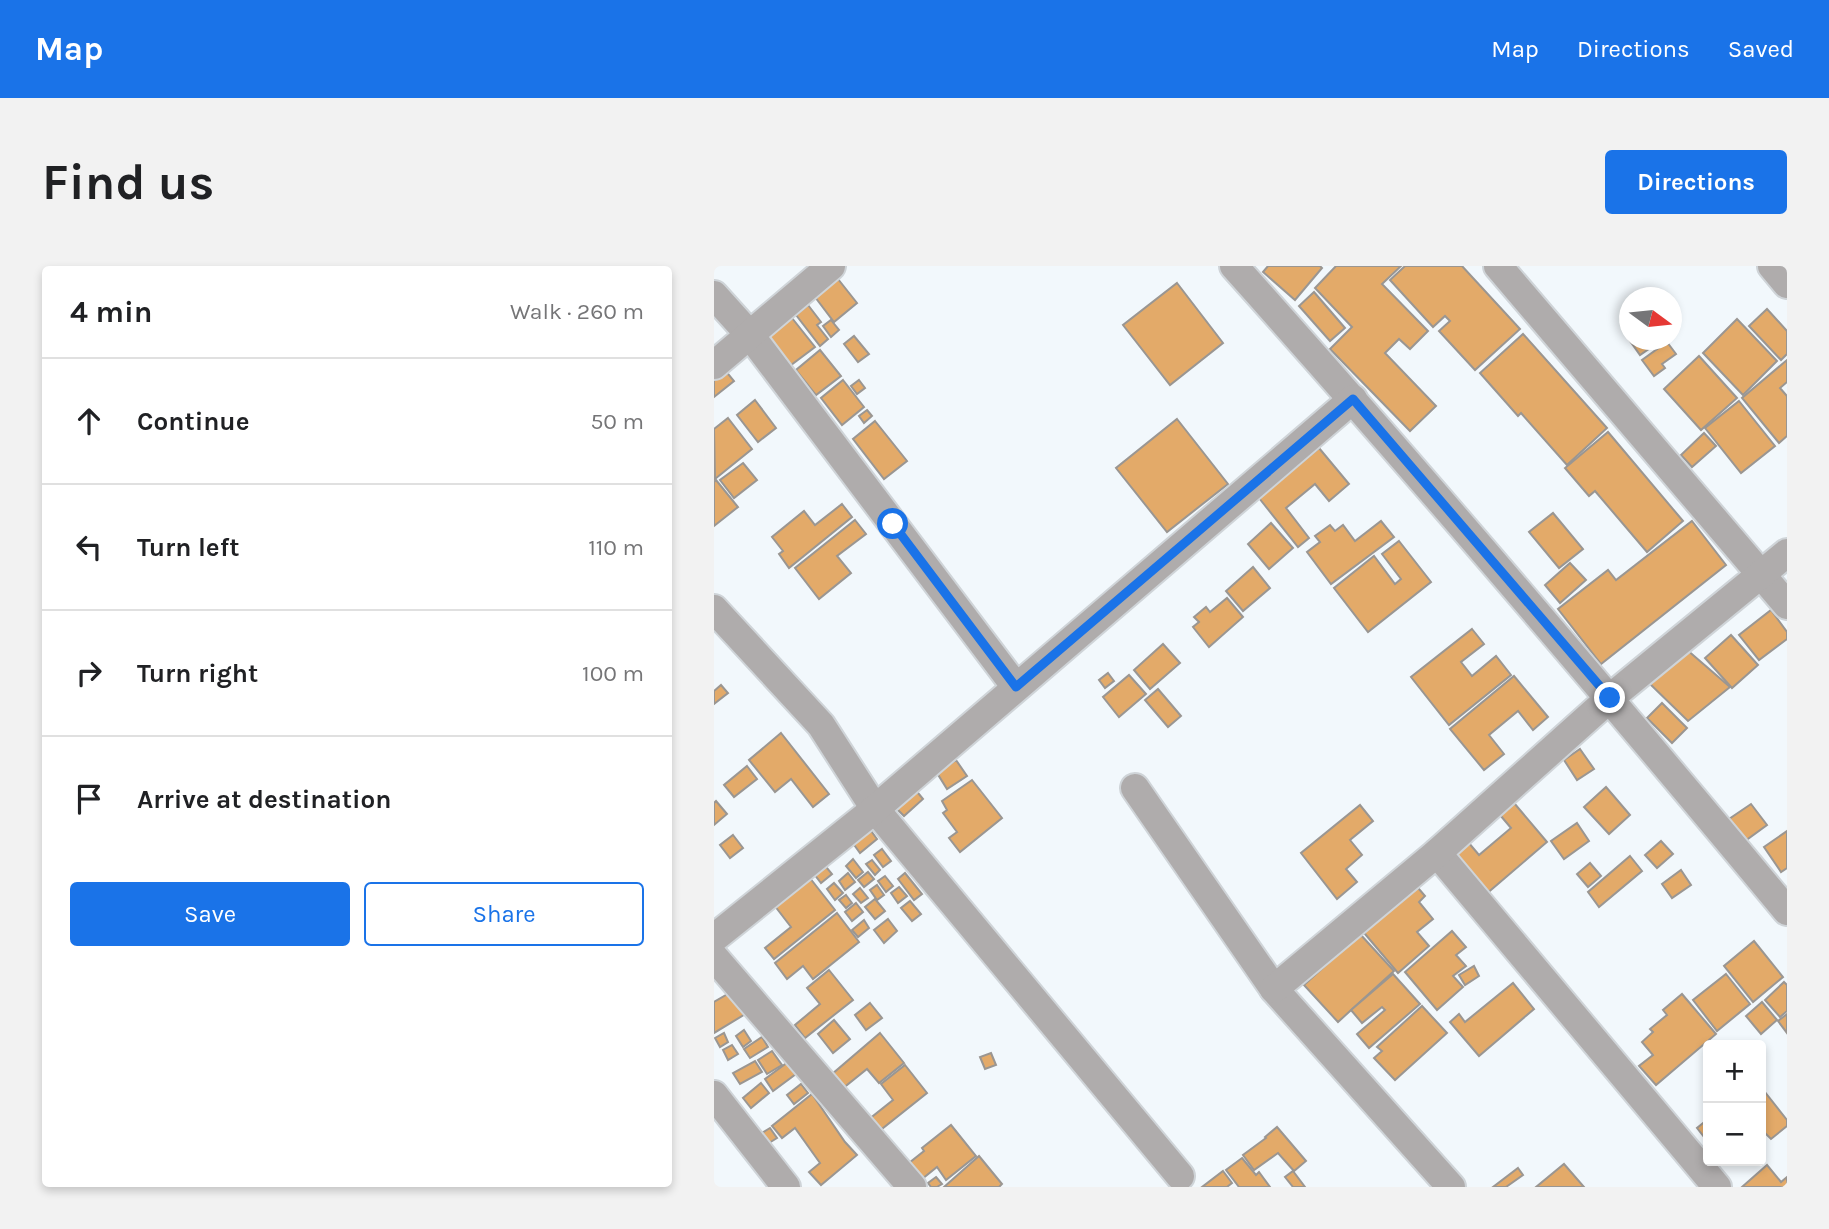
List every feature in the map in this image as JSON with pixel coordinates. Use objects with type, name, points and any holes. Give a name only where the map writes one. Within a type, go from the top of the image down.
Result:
[{"type":"street","points":[[714,365],[831,266]]},
{"type":"street","points":[[1234,266],[1353,399],[1610,698],[1787,911]]},
{"type":"street","points":[[1498,266],[1787,605]]},
{"type":"street","points":[[1772,266],[1787,284]]},
{"type":"street","points":[[714,295],[750,335],[1016,687]]},
{"type":"street","points":[[718,928],[875,809],[1353,399]]},
{"type":"street","points":[[1274,989],[1437,853],[1610,698],[1787,553]]},
{"type":"street","points":[[714,609],[821,725],[875,809],[1180,1176]]},
{"type":"street","points":[[1135,788],[1274,989],[1451,1187]]},
{"type":"street","points":[[1437,853],[1717,1187]]},
{"type":"street","points":[[714,957],[912,1187]]},
{"type":"street","points":[[714,1095],[786,1187]]},
{"type":"building","points":[[1268,266],[1322,268],[1295,300],[1263,272]]},
{"type":"building","points":[[1336,266],[1401,266],[1382,284],[1428,331],[1410,349],[1399,339],[1385,353],[1436,406],[1410,431],[1330,349],[1352,327],[1315,288]]},
{"type":"building","points":[[1405,266],[1462,266],[1520,329],[1475,370],[1439,331],[1450,321],[1445,316],[1433,327],[1390,280]]},
{"type":"building","points":[[838,279],[857,303],[834,322],[815,297]]},
{"type":"building","points":[[1177,283],[1223,343],[1170,385],[1123,325]]},
{"type":"building","points":[[1314,292],[1345,328],[1330,341],[1299,306]]},
{"type":"building","points":[[808,305],[821,322],[817,325],[828,339],[820,346],[796,315]]},
{"type":"building","points":[[1767,309],[1787,331],[1787,354],[1781,360],[1749,326]]},
{"type":"building","points":[[792,318],[815,347],[791,365],[769,336]]},
{"type":"building","points":[[1737,319],[1777,361],[1743,395],[1703,353]]},
{"type":"building","points":[[831,320],[839,330],[831,337],[823,326]]},
{"type":"building","points":[[1523,334],[1607,428],[1567,465],[1521,413],[1518,416],[1480,373]]},
{"type":"building","points":[[854,336],[869,354],[858,362],[844,344]]},
{"type":"building","points":[[820,350],[841,376],[816,395],[796,370]]},
{"type":"building","points":[[1656,350],[1673,350],[1676,354],[1662,364],[1665,368],[1654,376],[1642,360]]},
{"type":"building","points":[[1699,356],[1737,398],[1701,430],[1664,389]]},
{"type":"building","points":[[1787,360],[1787,382],[1780,388],[1787,396],[1787,436],[1779,443],[1742,398]]},
{"type":"building","points":[[724,369],[734,381],[714,397],[714,378]]},
{"type":"building","points":[[843,380],[864,407],[842,425],[821,398]]},
{"type":"building","points":[[859,380],[865,388],[857,394],[851,386]]},
{"type":"building","points":[[755,400],[776,428],[758,442],[737,415]]},
{"type":"building","points":[[1739,401],[1775,446],[1741,473],[1705,428]]},
{"type":"building","points":[[867,410],[872,416],[864,423],[859,416]]},
{"type":"building","points":[[728,418],[752,449],[715,479],[714,429]]},
{"type":"building","points":[[1177,419],[1228,484],[1167,532],[1116,468]]},
{"type":"building","points":[[875,421],[907,461],[884,479],[853,439]]},
{"type":"building","points":[[1608,432],[1683,521],[1647,552],[1595,491],[1589,496],[1565,468]]},
{"type":"building","points":[[1704,433],[1716,446],[1692,467],[1681,455]]},
{"type":"building","points":[[1319,448],[1349,484],[1329,501],[1315,484],[1286,508],[1309,538],[1298,547],[1259,498]]},
{"type":"building","points":[[743,463],[757,480],[734,498],[720,480]]},
{"type":"building","points":[[716,480],[738,507],[714,526],[714,482]]},
{"type":"building","points":[[842,504],[852,517],[789,568],[779,554],[783,551],[772,537],[804,511],[815,525]]},
{"type":"building","points":[[1553,513],[1583,549],[1559,568],[1529,532]]},
{"type":"building","points":[[855,520],[866,534],[837,556],[851,573],[819,599],[795,568]]},
{"type":"building","points":[[1381,521],[1394,537],[1331,584],[1307,552],[1320,542],[1315,536],[1330,525],[1335,531],[1343,525],[1355,541]]},
{"type":"building","points":[[1692,521],[1726,565],[1601,664],[1558,609],[1608,570],[1616,580]]},
{"type":"building","points":[[1271,523],[1293,548],[1269,569],[1248,544]]},
{"type":"building","points":[[1399,541],[1431,582],[1368,632],[1334,588],[1374,556],[1395,584],[1401,579],[1382,554]]},
{"type":"building","points":[[1570,563],[1586,580],[1560,603],[1545,585]]},
{"type":"building","points":[[1253,567],[1270,588],[1243,611],[1226,591]]},
{"type":"building","points":[[1227,598],[1243,617],[1209,647],[1193,627],[1199,622],[1194,617],[1206,607],[1210,612]]},
{"type":"building","points":[[1771,610],[1787,632],[1787,639],[1759,660],[1739,635]]},
{"type":"building","points":[[1472,629],[1484,644],[1461,662],[1472,676],[1496,656],[1511,675],[1449,725],[1411,677]]},
{"type":"building","points":[[1731,635],[1758,665],[1732,688],[1705,658]]},
{"type":"building","points":[[1163,644],[1180,663],[1150,689],[1134,670]]},
{"type":"building","points":[[1686,649],[1730,687],[1688,721],[1648,682]]},
{"type":"building","points":[[1108,673],[1114,681],[1105,688],[1099,680]]},
{"type":"building","points":[[1129,675],[1146,694],[1119,717],[1103,697]]},
{"type":"building","points":[[1514,676],[1548,717],[1533,730],[1518,711],[1489,735],[1504,754],[1484,770],[1450,729]]},
{"type":"building","points":[[721,685],[728,693],[714,704],[714,691]]},
{"type":"building","points":[[1158,689],[1181,716],[1168,727],[1145,700]]},
{"type":"building","points":[[1662,703],[1687,728],[1672,743],[1647,718]]},
{"type":"building","points":[[781,733],[829,794],[813,807],[791,779],[775,792],[749,760]]},
{"type":"building","points":[[1580,749],[1594,769],[1577,780],[1564,760]]},
{"type":"building","points":[[956,760],[967,776],[947,789],[937,773]]},
{"type":"building","points":[[747,766],[757,779],[734,797],[724,785]]},
{"type":"building","points":[[972,780],[1002,818],[960,852],[949,838],[957,832],[943,813],[947,810],[942,801]]},
{"type":"building","points":[[1606,787],[1630,815],[1609,834],[1584,807]]},
{"type":"building","points":[[914,788],[923,799],[904,816],[894,806]]},
{"type":"building","points":[[1509,797],[1547,842],[1485,895],[1447,850],[1463,836],[1479,855],[1511,828],[1495,809]]},
{"type":"building","points":[[716,801],[727,814],[714,825],[714,803]]},
{"type":"building","points":[[1751,804],[1767,825],[1745,841],[1729,819]]},
{"type":"building","points":[[1360,805],[1373,821],[1350,840],[1362,855],[1346,869],[1357,882],[1337,899],[1301,853]]},
{"type":"building","points":[[1577,823],[1589,841],[1564,859],[1551,841]]},
{"type":"building","points":[[869,828],[877,839],[860,853],[852,842]]},
{"type":"building","points":[[1787,831],[1787,868],[1781,872],[1764,847]]},
{"type":"building","points":[[733,835],[743,848],[730,858],[720,845]]},
{"type":"building","points":[[1661,841],[1673,854],[1657,868],[1645,855]]},
{"type":"building","points":[[882,849],[891,861],[883,867],[874,855]]},
{"type":"building","points":[[1630,856],[1642,871],[1599,907],[1588,892]]},
{"type":"building","points":[[853,859],[863,872],[856,878],[846,866]]},
{"type":"building","points":[[872,860],[880,870],[875,875],[866,864]]},
{"type":"building","points":[[822,862],[832,874],[821,883],[811,870]]},
{"type":"building","points":[[1590,863],[1601,876],[1588,887],[1577,874]]},
{"type":"building","points":[[1681,870],[1691,885],[1672,898],[1662,884]]},
{"type":"building","points":[[868,872],[874,879],[864,887],[858,880]]},
{"type":"building","points":[[806,873],[835,910],[774,959],[765,948],[791,927],[771,901]]},
{"type":"building","points":[[848,873],[855,882],[845,890],[839,881]]},
{"type":"building","points":[[905,873],[922,894],[914,900],[898,879]]},
{"type":"building","points":[[885,876],[893,886],[886,892],[878,881]]},
{"type":"building","points":[[1413,882],[1425,896],[1419,902],[1433,919],[1417,932],[1429,946],[1398,973],[1360,928]]},
{"type":"building","points":[[834,883],[843,893],[835,900],[827,889]]},
{"type":"building","points":[[877,885],[884,895],[877,900],[870,890]]},
{"type":"building","points":[[899,887],[907,896],[898,903],[891,893]]},
{"type":"building","points":[[860,888],[868,898],[861,903],[853,894]]},
{"type":"building","points":[[846,895],[852,903],[846,908],[839,900]]},
{"type":"building","points":[[875,899],[885,911],[875,919],[865,907]]},
{"type":"building","points":[[910,901],[921,914],[912,921],[901,908]]},
{"type":"building","points":[[856,903],[863,912],[852,921],[845,912]]},
{"type":"building","points":[[837,913],[859,942],[813,979],[803,966],[787,979],[775,963]]},
{"type":"building","points":[[888,919],[897,931],[884,943],[874,930]]},
{"type":"building","points":[[864,920],[869,928],[858,937],[852,930]]},
{"type":"building","points":[[1452,931],[1466,947],[1456,955],[1466,966],[1453,976],[1463,987],[1437,1010],[1405,972]]},
{"type":"building","points":[[1360,934],[1394,971],[1338,1022],[1304,985]]},
{"type":"building","points":[[1754,941],[1783,977],[1753,1002],[1724,966]]},
{"type":"building","points":[[1474,966],[1479,976],[1465,985],[1459,975]]},
{"type":"building","points":[[829,970],[853,1000],[805,1038],[795,1025],[820,1004],[807,988]]},
{"type":"building","points":[[1393,974],[1420,1004],[1369,1048],[1357,1034],[1385,1010],[1382,1007],[1362,1023],[1351,1010]]},
{"type":"building","points":[[1726,974],[1750,1004],[1717,1031],[1693,1000]]},
{"type":"building","points":[[1784,982],[1787,985],[1787,1011],[1780,1017],[1765,1000]]},
{"type":"building","points":[[1513,983],[1534,1009],[1479,1056],[1450,1022],[1459,1014],[1465,1022]]},
{"type":"building","points":[[738,988],[752,1010],[714,1033],[714,1002]]},
{"type":"building","points":[[1682,994],[1716,1034],[1709,1040],[1703,1040],[1703,1045],[1656,1085],[1639,1066],[1653,1055],[1642,1042],[1653,1032],[1650,1029],[1667,1015],[1663,1010]]},
{"type":"building","points":[[1762,1002],[1777,1020],[1761,1034],[1746,1016]]},
{"type":"building","points":[[870,1003],[882,1018],[866,1030],[855,1015]]},
{"type":"building","points":[[1422,1006],[1447,1033],[1395,1080],[1374,1058],[1382,1051],[1377,1047]]},
{"type":"building","points":[[1787,1014],[1787,1033],[1778,1021]]},
{"type":"building","points":[[834,1020],[850,1039],[833,1053],[818,1034]]},
{"type":"building","points":[[744,1030],[751,1041],[743,1047],[736,1036]]},
{"type":"building","points":[[724,1033],[728,1042],[720,1047],[715,1038]]},
{"type":"building","points":[[880,1033],[904,1063],[879,1083],[867,1069],[842,1089],[831,1075]]},
{"type":"building","points":[[762,1037],[768,1047],[750,1058],[744,1049]]},
{"type":"building","points":[[732,1045],[738,1054],[728,1060],[723,1050]]},
{"type":"building","points":[[772,1051],[782,1065],[767,1074],[758,1060]]},
{"type":"building","points":[[991,1053],[996,1065],[985,1069],[980,1057]]},
{"type":"building","points":[[755,1061],[762,1072],[740,1084],[733,1073]]},
{"type":"building","points":[[788,1062],[796,1074],[773,1091],[765,1079]]},
{"type":"building","points":[[905,1065],[927,1093],[878,1132],[868,1120],[893,1100],[881,1084]]},
{"type":"building","points":[[761,1083],[769,1093],[751,1108],[743,1098]]},
{"type":"building","points":[[801,1084],[808,1093],[794,1104],[787,1095]]},
{"type":"building","points":[[1766,1093],[1787,1120],[1787,1126],[1771,1139],[1766,1134]]},
{"type":"building","points":[[812,1094],[857,1155],[821,1185],[809,1172],[820,1163],[795,1128],[782,1138],[772,1126]]},
{"type":"building","points":[[1703,1123],[1703,1136],[1697,1128]]},
{"type":"building","points":[[951,1125],[976,1156],[946,1180],[937,1167],[917,1183],[904,1167],[924,1151],[922,1148]]},
{"type":"building","points":[[1277,1127],[1306,1161],[1294,1171],[1278,1153],[1254,1170],[1243,1155]]},
{"type":"building","points":[[770,1128],[777,1138],[769,1143],[762,1133]]},
{"type":"building","points":[[979,1156],[1002,1184],[999,1187],[944,1187]]},
{"type":"building","points":[[1242,1158],[1256,1175],[1259,1172],[1270,1187],[1239,1187],[1226,1170]]},
{"type":"building","points":[[1564,1164],[1584,1187],[1536,1187]]},
{"type":"building","points":[[1766,1166],[1781,1182],[1787,1177],[1787,1187],[1742,1187]]},
{"type":"building","points":[[1518,1168],[1523,1175],[1506,1187],[1493,1187]]},
{"type":"building","points":[[1223,1171],[1232,1183],[1227,1187],[1202,1187]]},
{"type":"building","points":[[1293,1171],[1305,1187],[1293,1187],[1285,1177]]},
{"type":"building","points":[[936,1177],[942,1184],[931,1187],[928,1183]]},
{"type":"route","points":[[893,524],[1016,687],[1353,399],[1610,698]]}]
